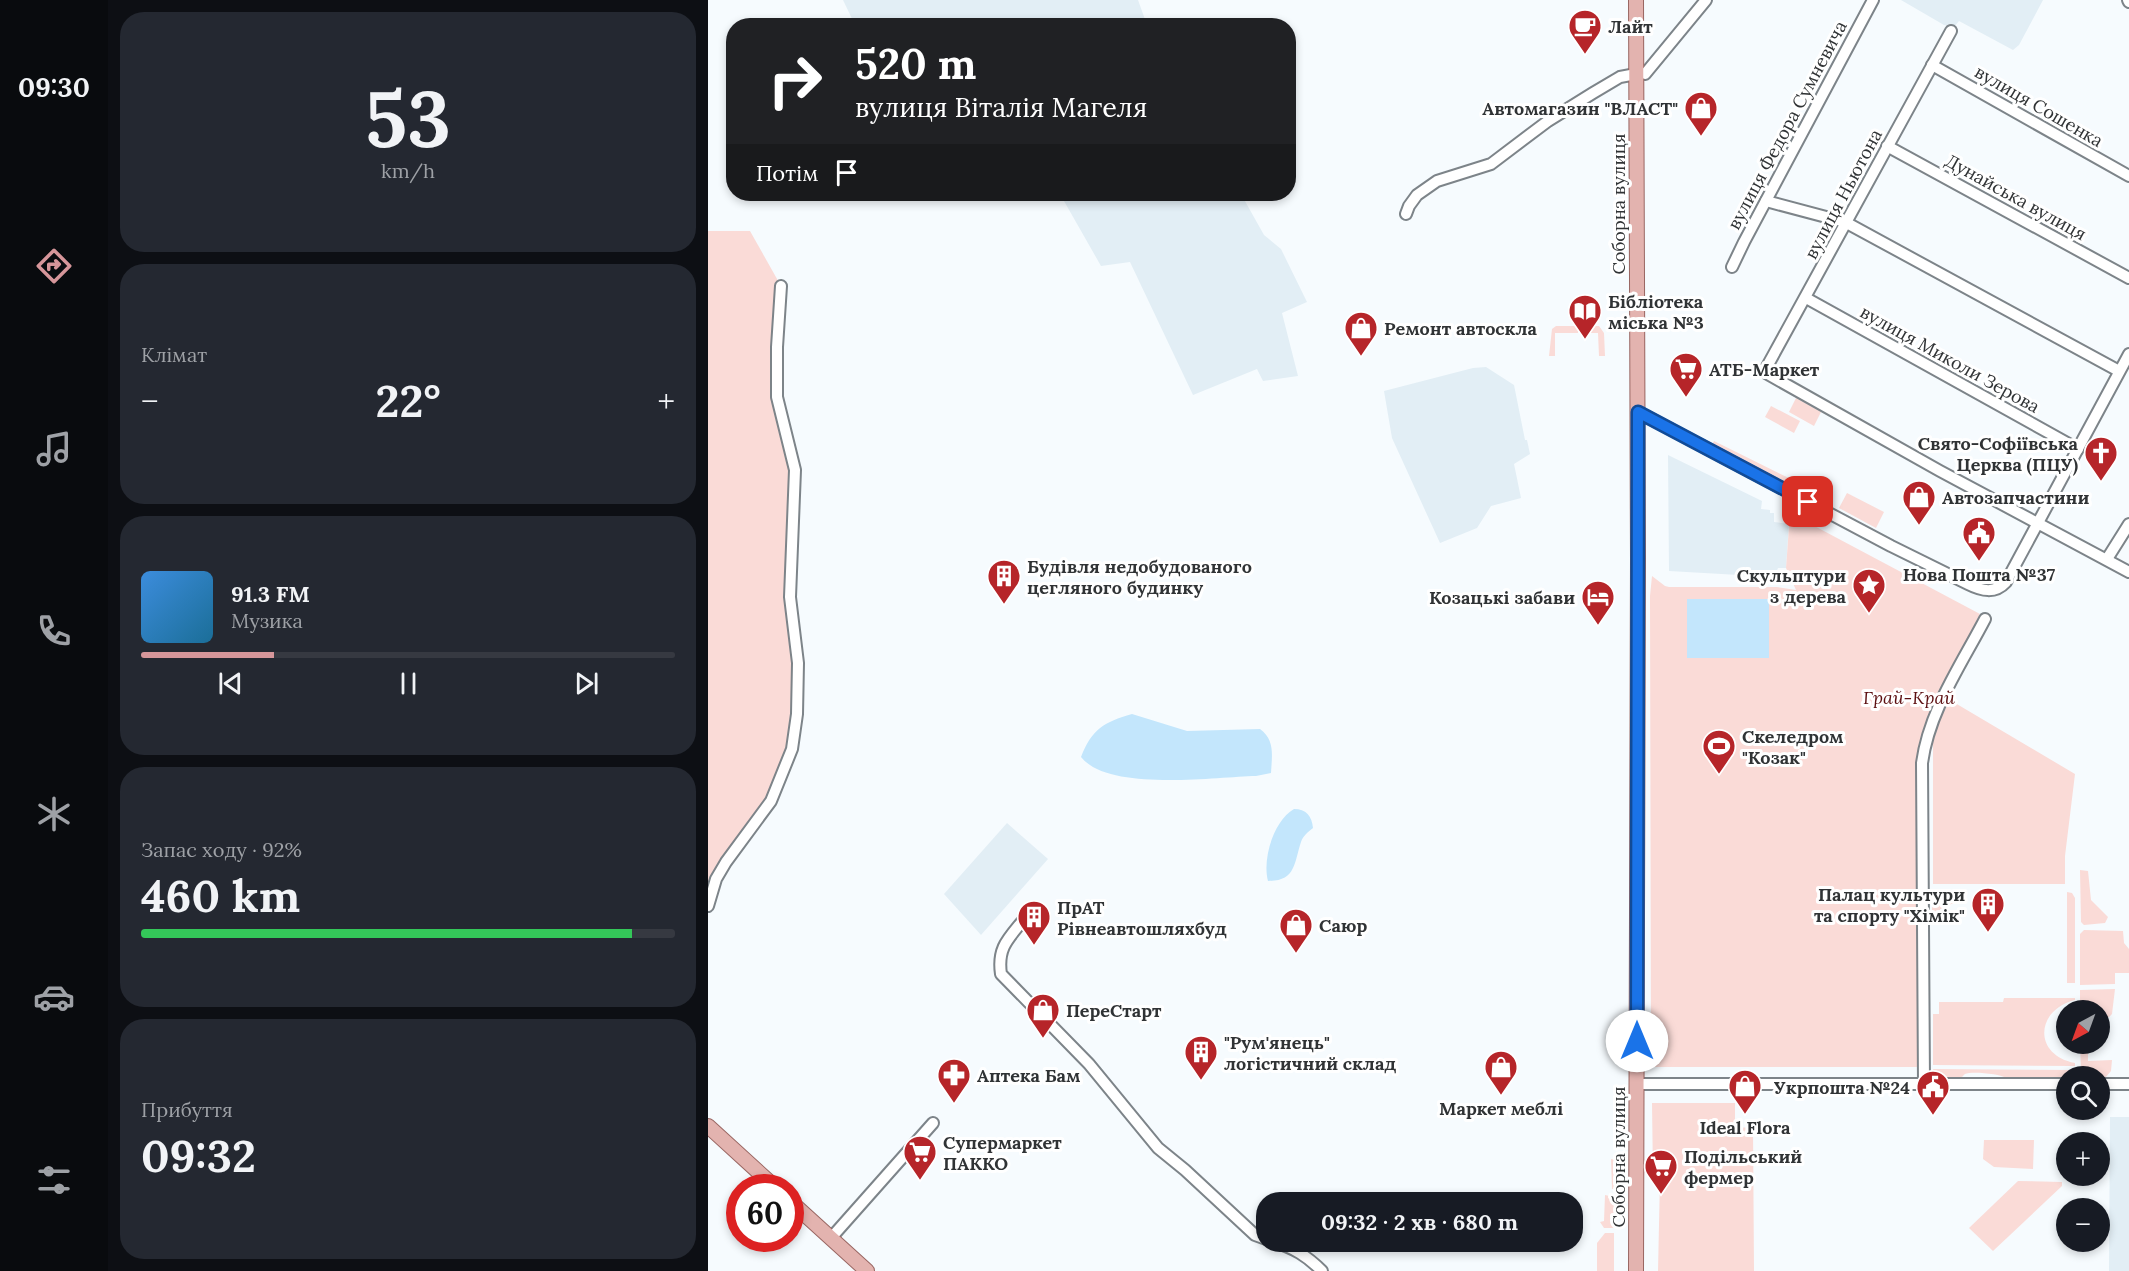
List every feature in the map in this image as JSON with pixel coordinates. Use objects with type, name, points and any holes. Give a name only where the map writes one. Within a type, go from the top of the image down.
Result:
[{"type":"main road","name":"Соборна вулиця","points":[[1636,0],[1641,74],[1636,1271]]},
{"type":"main road","points":[[708,1126],[761,1174]]},
{"type":"main road","points":[[804,1214],[867,1271]]},
{"type":"street","points":[[1406,214],[1418,195],[1437,181],[1491,164],[1548,121],[1584,98],[1620,77],[1641,74],[1706,0]]},
{"type":"street","name":"вулиця Федора Сумневича","points":[[1732,267],[1743,242],[1873,0]]},
{"type":"street","name":"вулиця Ньютона","points":[[1950,31],[1764,372],[2037,523]]},
{"type":"street","name":"вулиця Сошенка","points":[[1932,65],[2129,176]]},
{"type":"street","name":"Дунайська вулиця","points":[[1887,146],[2129,278]]},
{"type":"street","points":[[1766,201],[1845,222],[2120,371]]},
{"type":"street","points":[[708,906],[716,879],[726,862],[771,801],[792,749],[797,714],[798,663],[790,597],[795,470],[777,397],[777,347],[781,286]]},
{"type":"street","name":"вулиця Миколи Зерова","points":[[1806,298],[2078,449]]},
{"type":"street","points":[[1638,412],[1891,546],[1968,584],[1990,591],[2000,588],[2006,582],[2129,354]]},
{"type":"street","points":[[2037,523],[2129,572]]},
{"type":"street","points":[[2107,560],[2129,524]]},
{"type":"street","points":[[1924,1084],[1924,753],[1932,720],[1985,619]]},
{"type":"street","points":[[1025,918],[1002,946],[999,961],[1001,974],[1089,1064],[1158,1148],[1256,1235]]},
{"type":"street","points":[[1637,1084],[2056,1084]]},
{"type":"street","points":[[2110,1084],[2129,1084]]},
{"type":"street","points":[[831,1238],[933,1124]]},
{"type":"street","points":[[1299,1252],[1322,1271]]},
{"type":"shaded area","points":[[843,0],[1138,0],[1144,18],[852,18]]},
{"type":"shaded area","points":[[1901,0],[2043,0],[2019,45],[2013,50],[1959,21],[1954,27],[1944,25]]},
{"type":"shaded area","points":[[1064,201],[1245,201],[1264,235],[1281,249],[1307,302],[1282,313],[1298,376],[1263,381],[1257,369],[1193,395],[1130,262],[1101,266]]},
{"type":"shaded area","points":[[1486,367],[1514,385],[1530,454],[1514,464],[1521,498],[1491,506],[1477,528],[1440,543],[1392,438],[1384,391],[1473,368]]},
{"type":"shaded area","points":[[1668,455],[1762,501],[1761,509],[1774,513],[1774,522],[1789,524],[1786,568],[1778,568],[1774,577],[1669,571]]},
{"type":"shaded area","points":[[1007,823],[1048,859],[981,935],[944,894]]},
{"type":"shaded area","points":[[2110,1117],[2129,1117],[2129,1271],[2109,1271]]},
{"type":"green space","points":[[708,231],[750,231],[781,286],[777,397],[790,444],[790,597],[797,714],[783,775],[726,862],[708,906]]},
{"type":"green space","points":[[1556,326],[1578,326],[1578,333],[1555,333],[1555,356],[1549,356],[1552,329]]},
{"type":"green space","points":[[1585,326],[1599,326],[1604,333],[1605,356],[1599,356],[1598,333],[1586,333]]},
{"type":"green space","points":[[1796,398],[1821,412],[1814,426],[1789,412]]},
{"type":"green space","points":[[1771,406],[1800,421],[1794,433],[1765,417]]},
{"type":"green space","points":[[1714,441],[1809,488],[1806,494],[1712,445]]},
{"type":"green space","points":[[1847,493],[1884,512],[1876,528],[1839,508]]},
{"type":"green space","name":"Грай-Край","points":[[1790,513],[1980,614],[1955,663],[1925,743],[1923,1067],[1651,1067],[1650,596],[1652,576],[1669,587],[1777,587],[1796,590],[1786,568]]},
{"type":"green space","points":[[1950,700],[2075,774],[2065,856],[2065,884],[1933,884],[1933,741],[1940,719]]},
{"type":"green space","points":[[2080,870],[2088,871],[2091,900],[2108,917],[2105,923],[2084,925],[2081,922]]},
{"type":"green space","points":[[1936,891],[1954,892],[1954,904],[1951,904],[1948,909],[1940,909],[1940,913],[1932,913],[1932,898],[1936,898]]},
{"type":"green space","points":[[2067,892],[2072,893],[2075,898],[2075,983],[2067,983]]},
{"type":"green space","points":[[2084,930],[2123,931],[2124,943],[2129,949],[2129,973],[2115,973],[2115,984],[2080,985],[2080,934]]},
{"type":"green space","points":[[2115,989],[2112,1014],[2110,1016],[2110,1000],[2080,1000],[2080,990]]},
{"type":"green space","points":[[2004,998],[2075,998],[2075,1000],[2056,1000],[2056,1010],[2046,1022],[2044,1032],[2046,1042],[2052,1051],[2061,1058],[2075,1063],[2075,1066],[1933,1065],[1933,1014],[1939,1014],[1939,1002],[2003,1002]]},
{"type":"green space","points":[[2080,1054],[2088,1054],[2088,1061],[2112,1060],[2110,1072],[2110,1066],[2081,1066]]},
{"type":"green space","points":[[1933,1069],[2056,1070],[2056,1078],[2006,1078],[1993,1074],[1974,1073],[1965,1074],[1957,1079],[1949,1079]]},
{"type":"green space","points":[[1652,1103],[1735,1103],[1735,1128],[1753,1127],[1754,1271],[1658,1271],[1660,1178],[1653,1177]]},
{"type":"green space","points":[[1984,1140],[2034,1140],[2033,1169],[1994,1167],[1983,1159]]},
{"type":"green space","points":[[1611,1159],[1620,1161],[1618,1189],[1612,1189]]},
{"type":"green space","points":[[2018,1181],[2056,1182],[2056,1186],[2062,1186],[1993,1251],[1969,1228]]},
{"type":"green space","points":[[1605,1195],[1614,1197],[1614,1228],[1604,1228],[1600,1222],[1604,1221]]},
{"type":"green space","points":[[1605,1233],[1614,1233],[1614,1271],[1597,1271],[1597,1243]]},
{"type":"water","points":[[1687,599],[1769,599],[1769,658],[1687,658]]},
{"type":"water","points":[[1132,714],[1187,731],[1260,729],[1270,743],[1271,773],[1189,780],[1137,779],[1114,775],[1095,768],[1081,757],[1085,747],[1100,728]]},
{"type":"water","points":[[1294,809],[1308,814],[1313,828],[1302,840],[1295,864],[1289,874],[1284,878],[1268,881],[1267,862],[1271,841],[1281,822]]},
{"type":"place","name":"Лайт","points":[[1585,55]]},
{"type":"place","name":"Автомагазин \"ВЛАСТ\"","points":[[1701,137]]},
{"type":"place","name":"Бібліотека міська №3","points":[[1585,340]]},
{"type":"place","name":"Ремонт автоскла","points":[[1361,357]]},
{"type":"place","name":"АТБ-Маркет","points":[[1686,398]]},
{"type":"place","name":"Свято-Софіївська Церква (ПЦУ)","points":[[2101,482]]},
{"type":"place","name":"Автозапчастини","points":[[1919,526]]},
{"type":"place","name":"Нова Пошта №37","points":[[1979,562]]},
{"type":"place","name":"Будівля недобудованого цегляного будинку","points":[[1004,605]]},
{"type":"place","name":"Скульптури з дерева","points":[[1869,614]]},
{"type":"place","name":"Козацькі забави","points":[[1598,626]]},
{"type":"place","name":"Скеледром \"Козак\"","points":[[1719,775]]},
{"type":"place","name":"Палац культури та спорту \"Хімік\"","points":[[1988,933]]},
{"type":"place","name":"ПрАТ Рівнеавтошляхбуд","points":[[1034,946]]},
{"type":"place","name":"Саюр","points":[[1296,954]]},
{"type":"place","name":"ПереСтарт","points":[[1043,1039]]},
{"type":"place","name":"\"Рум'янець\" логістичний склад","points":[[1201,1081]]},
{"type":"place","name":"Маркет меблі","points":[[1501,1096]]},
{"type":"place","name":"Аптека Бам","points":[[954,1104]]},
{"type":"place","name":"Ideal Flora","points":[[1745,1115]]},
{"type":"place","name":"Укрпошта №24","points":[[1933,1116]]},
{"type":"place","name":"Супермаркет ПАККО","points":[[920,1181]]},
{"type":"place","name":"Подільський фермер","points":[[1661,1195]]},
{"type":"route","points":[[1637,1041],[1638,412],[1808,502]]}]
